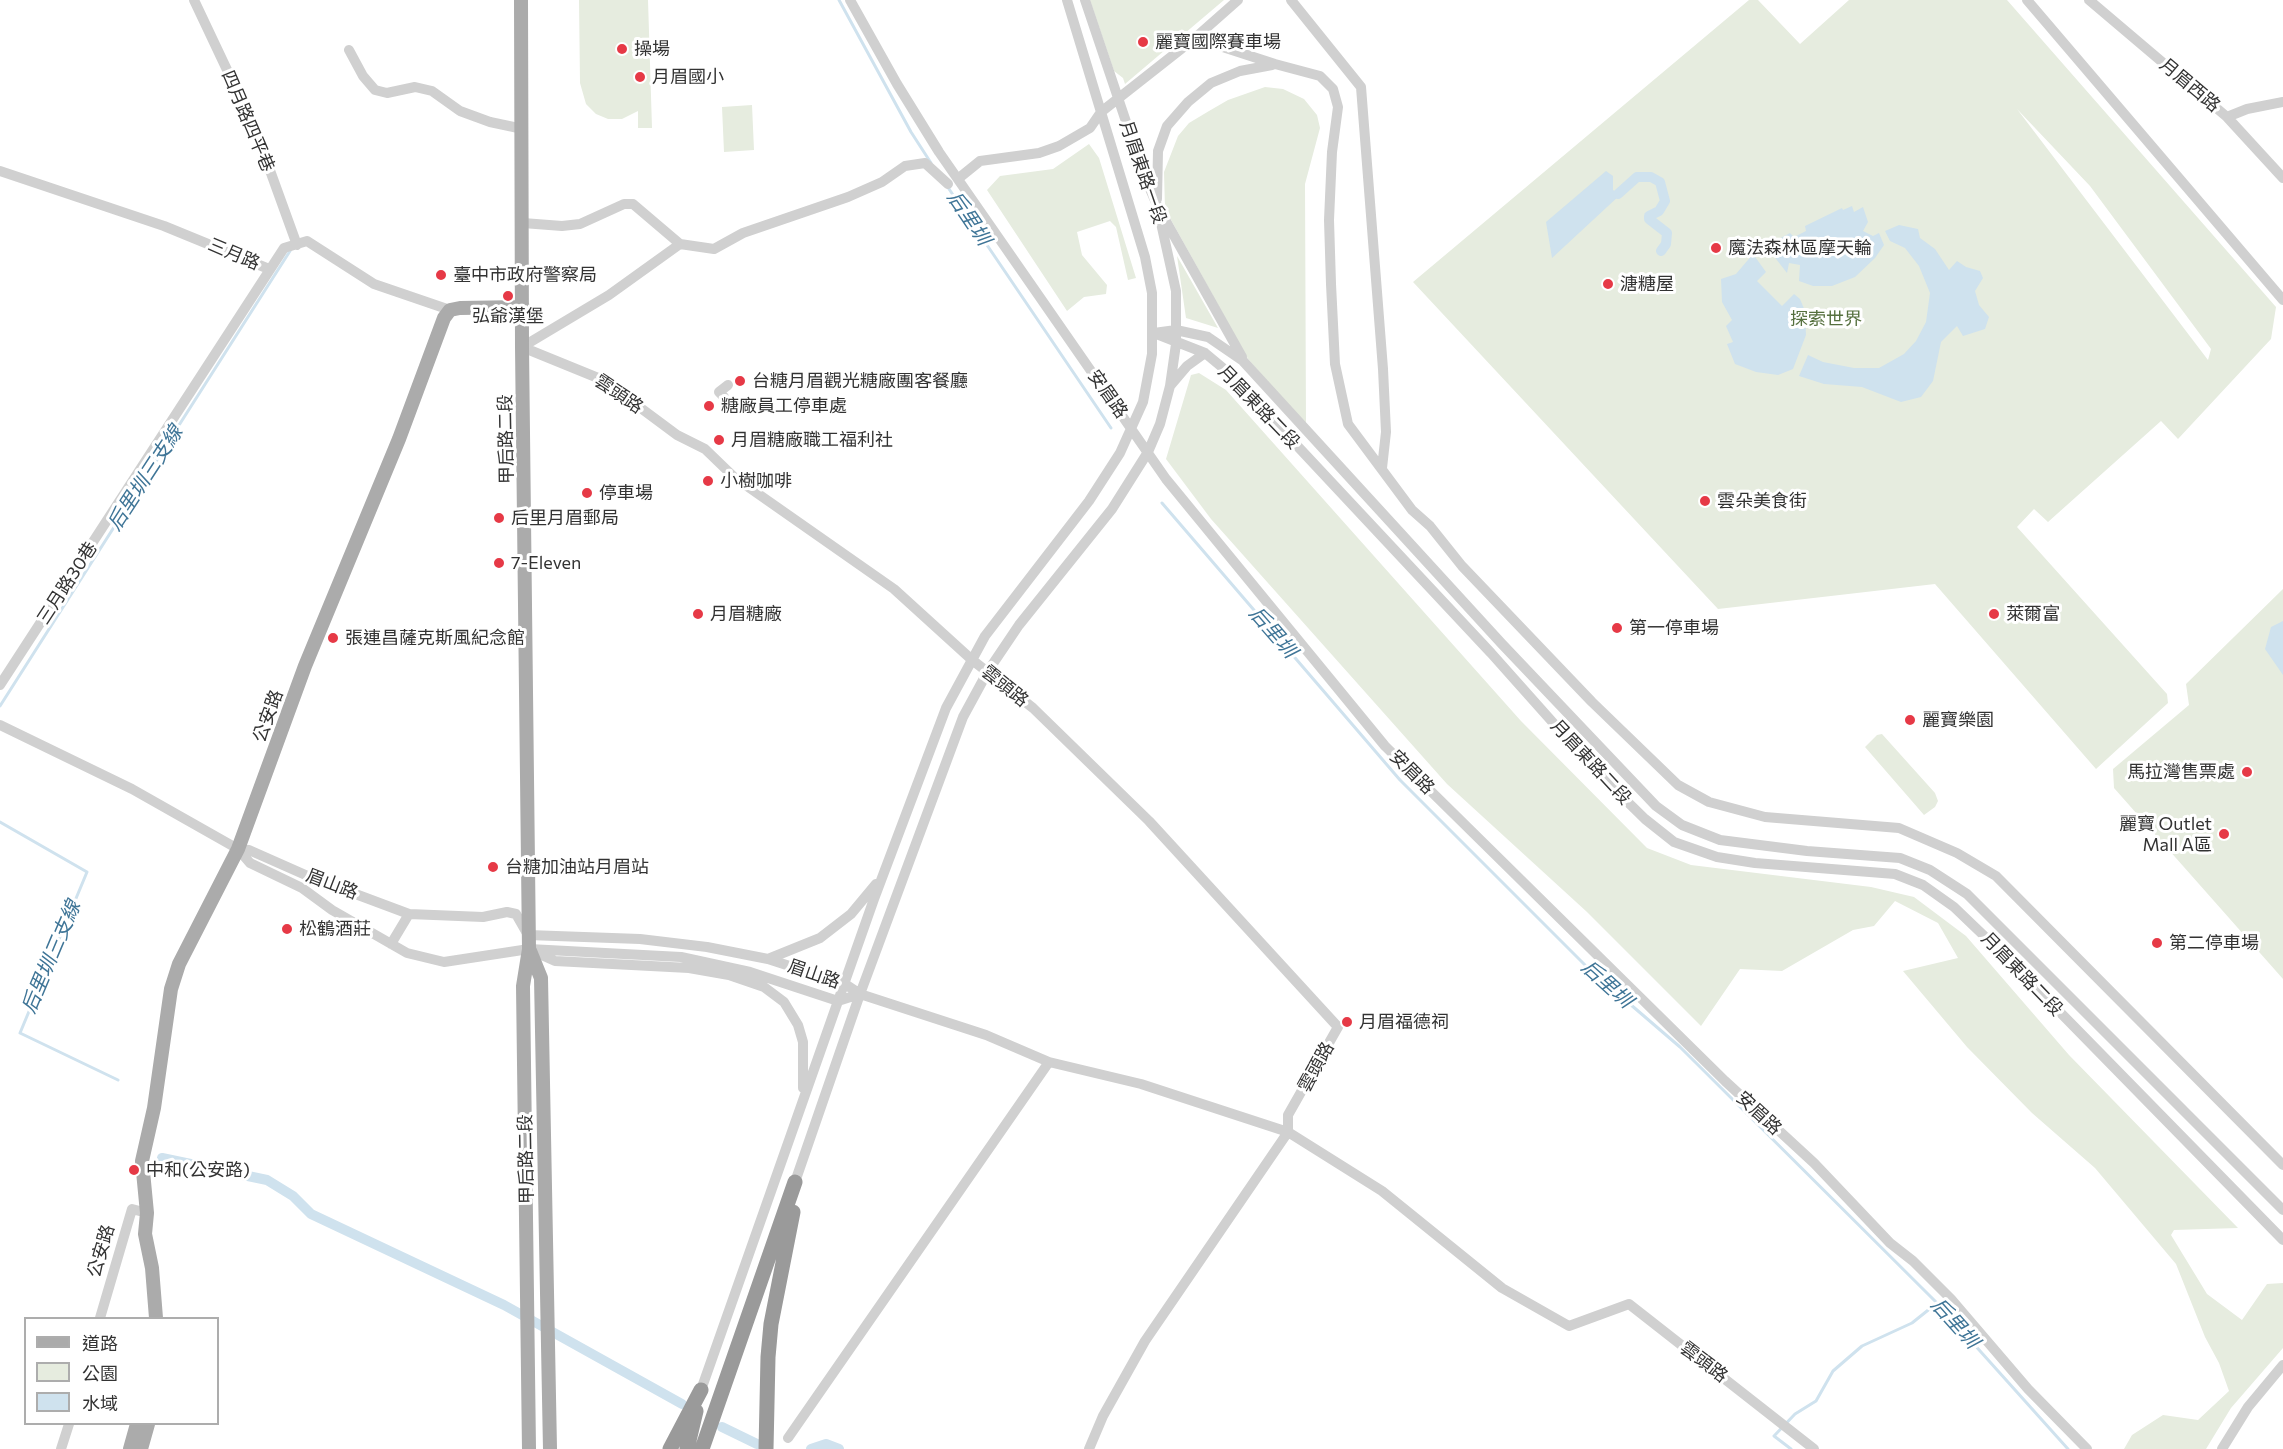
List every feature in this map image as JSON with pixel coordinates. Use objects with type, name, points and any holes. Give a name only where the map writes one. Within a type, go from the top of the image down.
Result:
[{"type":"highway","points":[[702,1449],[795,1182]]},
{"type":"highway","points":[[766,1449],[771,1324],[792,1218],[795,1182]]},
{"type":"highway","points":[[670,1449],[701,1390]]},
{"type":"highway","points":[[687,1449],[701,1390]]},
{"type":"main road","name":"甲后路二段","points":[[521,0],[522,347],[529,949],[523,986],[530,1449]]},
{"type":"main road","points":[[450,310],[523,308]]},
{"type":"main road","name":"公安路","points":[[166,1317],[161,1267],[147,1213],[142,1161],[154,1108],[171,989],[179,964],[238,849],[305,666],[399,439],[444,318],[450,310]]},
{"type":"main road","name":"甲后路二段","points":[[529,949],[541,978],[550,1449]]},
{"type":"main road","name":"公安路","points":[[147,1213],[145,1234],[152,1268],[156,1317]]},
{"type":"main road","points":[[130,1449],[137,1425]]},
{"type":"main road","points":[[141,1449],[148,1425]]},
{"type":"street","name":"四月路四平巷","points":[[194,0],[255,129],[297,245]]},
{"type":"street","name":"安眉路","points":[[850,0],[897,84],[939,152],[1166,479],[1385,746],[1694,1051],[1814,1163],[1890,1243],[1921,1268],[1951,1299],[2028,1389],[2087,1449]]},
{"type":"street","points":[[859,0],[859,15]]},
{"type":"street","name":"月眉東路一段","points":[[701,1390],[881,879],[946,708],[971,659],[1027,578],[1089,501],[1120,453],[1143,402],[1154,333],[1152,293],[1145,257],[1066,0]]},
{"type":"street","name":"月眉東路一段","points":[[795,1182],[860,994],[963,717],[988,671],[1019,625],[1112,509],[1148,452],[1160,424],[1170,386],[1176,344],[1176,291],[1157,205],[1117,98],[1085,0]]},
{"type":"street","points":[[959,178],[980,161],[1039,153],[1059,146],[1090,128],[1101,112],[1117,98],[1195,38],[1238,0]]},
{"type":"street","points":[[1291,0],[1360,87],[1383,369],[1386,432],[1382,468]]},
{"type":"street","points":[[2027,0],[2283,300]]},
{"type":"street","name":"月眉西路","points":[[2089,0],[2227,117],[2283,178]]},
{"type":"street","points":[[1195,38],[1320,76],[1333,88],[1338,107],[1332,152],[1329,220],[1335,364],[1348,424],[1382,468],[1395,491],[1430,526],[1462,566],[1592,702],[1678,785],[1709,802],[1766,817],[1899,828],[1956,853],[1996,876],[2283,1165]]},
{"type":"street","points":[[350,50],[363,76],[375,90],[387,93],[415,87],[432,91],[460,111],[490,122],[523,129]]},
{"type":"street","points":[[1243,361],[1157,205],[1158,151],[1167,126],[1188,102],[1211,83],[1240,71],[1275,64]]},
{"type":"street","points":[[2227,117],[2247,108],[2283,102]]},
{"type":"street","points":[[522,223],[562,226],[580,224],[624,204],[633,204],[680,244],[714,249],[743,233],[865,190],[882,182],[905,166],[925,162],[948,184]]},
{"type":"street","name":"三月路","points":[[0,171],[164,226],[269,269],[284,248],[297,245]]},
{"type":"street","points":[[297,245],[307,241],[374,284],[450,310]]},
{"type":"street","points":[[522,347],[609,296],[680,244]]},
{"type":"street","name":"三月路30巷","points":[[0,685],[132,485],[269,269]]},
{"type":"street","name":"月眉東路二段","points":[[1154,333],[1176,330],[1208,337],[1243,361],[1502,644],[1656,806],[1682,825],[1720,840],[1900,858],[1930,870],[1967,894],[2283,1209]]},
{"type":"street","name":"月眉東路二段","points":[[1154,333],[1176,344],[1205,352],[1229,373],[1483,644],[1597,772],[1645,819],[1674,842],[1717,856],[1755,863],[1895,874],[1923,885],[1954,907],[2003,954],[2283,1240]]},
{"type":"street","name":"雲頭路","points":[[522,347],[603,380],[677,435],[705,449],[734,477],[894,589],[971,659],[1033,708],[1149,820],[1338,1027],[1288,1115],[1288,1132],[1145,1341],[1103,1416],[1089,1449]]},
{"type":"street","points":[[1170,386],[1187,366],[1205,352]]},
{"type":"street","points":[[724,397],[719,392],[728,385]]},
{"type":"street","name":"眉山路","points":[[0,725],[132,789],[238,849],[250,863],[302,888],[332,910],[407,953],[444,962],[529,949],[681,957],[750,972],[838,1001],[860,994]]},
{"type":"street","name":"眉山路","points":[[238,849],[249,850],[310,877],[409,914],[483,917],[507,912],[516,914],[528,934],[640,939],[707,947],[768,959],[845,984],[860,994]]},
{"type":"street","points":[[768,959],[820,938],[851,914],[881,879]]},
{"type":"street","points":[[391,944],[409,914]]},
{"type":"street","points":[[529,949],[555,961],[689,968],[729,975],[765,987],[784,1002],[798,1025],[803,1042],[803,1098]]},
{"type":"street","name":"雲頭路","points":[[860,994],[986,1035],[1049,1062],[1141,1084],[1288,1132],[1382,1191],[1502,1288],[1569,1326],[1629,1304],[1814,1449]]},
{"type":"street","points":[[788,1438],[1049,1062]]},
{"type":"street","name":"公安路","points":[[100,1317],[132,1209],[147,1213]]},
{"type":"street","points":[[2222,1449],[2248,1407],[2283,1365]]},
{"type":"street","points":[[62,1449],[69,1425]]},
{"type":"green space","points":[[579,0],[648,0],[652,128],[638,128],[638,111],[622,119],[608,119],[596,114],[586,104],[580,83]]},
{"type":"green space","name":"麗寶國際賽車場","points":[[1090,0],[1224,0],[1125,84],[1123,78],[1114,71]]},
{"type":"green space","name":"探索世界","points":[[1749,0],[1758,0],[1800,44],[1849,0],[2007,0],[2276,307],[2271,339],[2178,439],[2161,421],[2048,522],[2034,509],[2017,527],[2167,694],[2168,703],[2096,769],[1935,584],[1718,609],[1413,282]],"holes":[[[2017,109],[2090,186],[2211,349],[2208,360]]]},
{"type":"green space","points":[[1265,87],[1283,89],[1304,99],[1317,115],[1320,128],[1305,184],[1306,425],[1248,359],[1165,209],[1164,172],[1178,136],[1189,123],[1228,100]]},
{"type":"green space","points":[[752,105],[754,150],[724,152],[722,107]]},
{"type":"green space","points":[[1089,144],[1099,158],[1136,278],[1128,280],[1116,227],[1110,221],[1077,232],[1082,255],[1107,285],[1106,294],[1084,297],[1067,311],[987,190],[1000,176],[1053,169]]},
{"type":"green space","points":[[1177,256],[1218,328],[1186,318]]},
{"type":"green space","points":[[1199,373],[1226,390],[1521,721],[1647,848],[1691,865],[1871,887],[1914,897],[1966,936],[2069,1055],[2238,1228],[2174,1230],[2171,1235],[2207,1294],[2242,1320],[2267,1284],[2283,1283],[2283,1348],[2231,1408],[2206,1449],[2124,1449],[2132,1435],[2163,1415],[2198,1420],[2229,1391],[2176,1264],[2095,1168],[2032,1113],[1967,1047],[1903,971],[1958,958],[1938,923],[1895,901],[1874,926],[1853,930],[1782,971],[1740,969],[1701,1026],[1587,912],[1447,784],[1211,519],[1166,459],[1191,375]]},
{"type":"green space","points":[[2283,589],[2283,979],[2114,788],[2113,769],[2189,705],[2186,684]]},
{"type":"green space","points":[[1882,734],[1935,793],[1938,801],[1935,807],[1924,815],[1865,747],[1877,735]]},
{"type":"water","points":[[1606,171],[1613,176],[1613,190],[1620,195],[1552,258],[1546,222]]},
{"type":"water","points":[[1852,206],[1854,212],[1863,207],[1868,222],[1863,231],[1873,236],[1879,233],[1884,245],[1875,258],[1855,277],[1832,286],[1813,286],[1799,281],[1800,265],[1789,263],[1787,273],[1766,246],[1790,233],[1794,237],[1806,231],[1805,226],[1842,208],[1843,210]]},
{"type":"water","points":[[1899,225],[1918,229],[1920,238],[1935,249],[1949,270],[1957,261],[1966,267],[1980,271],[1983,278],[1975,291],[1979,305],[1989,317],[1985,329],[1963,336],[1957,326],[1941,342],[1933,381],[1921,397],[1901,402],[1862,387],[1824,384],[1799,376],[1808,355],[1823,362],[1854,368],[1879,368],[1904,354],[1916,341],[1926,322],[1930,293],[1919,266],[1905,248],[1890,241],[1885,231]]},
{"type":"water","points":[[1753,254],[1766,272],[1757,281],[1782,306],[1794,294],[1800,299],[1805,311],[1806,335],[1793,369],[1778,375],[1756,372],[1735,364],[1727,344],[1733,342],[1726,326],[1732,320],[1722,302],[1721,279],[1736,274]]},
{"type":"water","points":[[2283,621],[2283,675],[2265,649],[2271,627]]},
{"type":"waterway","name":"后里圳","points":[[839,0],[911,132],[931,163]]},
{"type":"waterway","points":[[1618,194],[1637,177],[1651,177],[1660,182],[1665,201],[1659,211],[1649,216],[1649,219],[1667,233],[1666,244],[1661,251]]},
{"type":"waterway","name":"后里圳","points":[[947,186],[1111,428]]},
{"type":"waterway","name":"后里圳三支線","points":[[0,706],[290,251]]},
{"type":"waterway","name":"后里圳","points":[[1162,503],[1400,780],[1588,968],[1680,1047],[1937,1303],[2068,1449]]},
{"type":"waterway","name":"后里圳三支線","points":[[0,822],[87,872],[20,1033],[118,1080]]},
{"type":"waterway","points":[[162,1158],[267,1180],[293,1196],[311,1214],[504,1305],[682,1404]]},
{"type":"waterway","points":[[1791,1449],[1774,1436],[1795,1414],[1816,1401],[1833,1371],[1862,1346],[1912,1323],[1937,1303]]},
{"type":"waterway","points":[[722,1427],[757,1444]]},
{"type":"waterway","points":[[811,1449],[826,1444],[839,1449]]},
{"type":"place","name":"麗寶國際賽車場","points":[[1143,42]]},
{"type":"place","name":"操場","points":[[622,49]]},
{"type":"place","name":"月眉國小","points":[[640,77]]},
{"type":"place","name":"魔法森林區摩天輪","points":[[1716,248]]},
{"type":"place","name":"臺中市政府警察局","points":[[441,275]]},
{"type":"place","name":"溏糖屋","points":[[1608,284]]},
{"type":"place","name":"弘爺漢堡","points":[[508,296]]},
{"type":"place","name":"台糖月眉觀光糖廠團客餐廳","points":[[740,381]]},
{"type":"place","name":"糖廠員工停車處","points":[[709,406]]},
{"type":"place","name":"月眉糖廠職工福利社","points":[[719,440]]},
{"type":"place","name":"小樹咖啡","points":[[708,481]]},
{"type":"place","name":"停車場","points":[[587,493]]},
{"type":"place","name":"雲朵美食街","points":[[1705,501]]},
{"type":"place","name":"后里月眉郵局","points":[[499,518]]},
{"type":"place","name":"7-Eleven","points":[[499,563]]},
{"type":"place","name":"月眉糖廠","points":[[698,614]]},
{"type":"place","name":"萊爾富","points":[[1994,614]]},
{"type":"place","name":"第一停車場","points":[[1617,628]]},
{"type":"place","name":"張連昌薩克斯風紀念館","points":[[333,638]]},
{"type":"place","name":"麗寶樂園","points":[[1910,720]]},
{"type":"place","name":"馬拉灣售票處","points":[[2247,772]]},
{"type":"place","name":"麗寶 Outlet Mall A區","points":[[2224,834]]},
{"type":"place","name":"台糖加油站月眉站","points":[[493,867]]},
{"type":"place","name":"松鶴酒莊","points":[[287,929]]},
{"type":"place","name":"第二停車場","points":[[2157,943]]},
{"type":"place","name":"月眉福德祠","points":[[1347,1022]]},
{"type":"place","name":"中和(公安路)","points":[[134,1170]]}]
